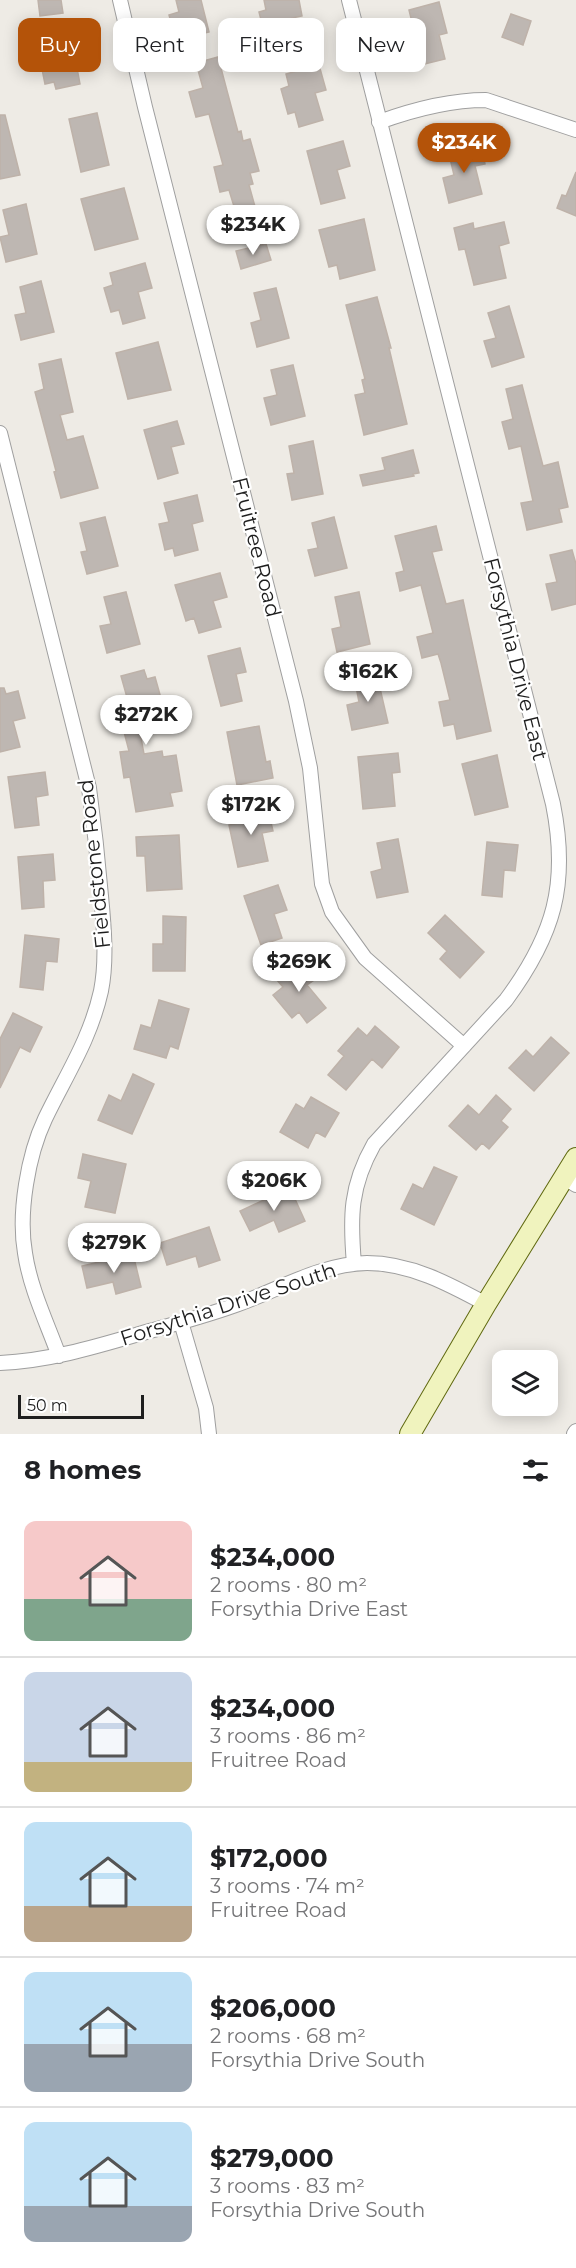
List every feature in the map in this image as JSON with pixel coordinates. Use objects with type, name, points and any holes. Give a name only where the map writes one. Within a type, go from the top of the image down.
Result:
[{"type":"main road","points":[[410,1434],[486,1304],[570,1181],[576,1158]]},
{"type":"street","name":"Fruitree Road","points":[[120,0],[145,107],[296,701],[312,779],[322,884],[332,912],[357,950],[464,1046]]},
{"type":"street","name":"Forsythia Drive East","points":[[349,0],[550,792],[559,832],[560,872],[548,928],[524,975],[506,1000],[374,1144],[363,1163],[351,1207],[354,1264]]},
{"type":"street","points":[[379,122],[401,114],[470,100],[486,100],[576,130]]},
{"type":"street","name":"Fieldstone Road","points":[[0,433],[89,788],[103,915],[104,958],[101,988],[93,1022],[82,1049],[45,1119],[36,1142],[25,1195],[25,1253],[37,1296],[59,1356]]},
{"type":"street","name":"Forsythia Drive South","points":[[0,1363],[59,1356],[181,1322],[234,1306],[312,1274],[354,1264],[370,1263],[403,1268],[423,1274],[451,1285],[486,1304]]},
{"type":"street","points":[[181,1322],[206,1408],[209,1434]]},
{"type":"building","points":[[38,0],[61,0],[63,13],[40,16]]},
{"type":"building","points":[[176,0],[201,0],[206,18],[170,18],[169,15],[179,12]]},
{"type":"building","points":[[264,0],[299,0],[302,16],[261,18],[259,12],[266,10]]},
{"type":"building","points":[[439,2],[447,33],[439,35],[445,59],[426,64],[426,18],[411,18],[409,10]]},
{"type":"building","points":[[511,14],[531,21],[523,45],[502,37]]},
{"type":"building","points":[[218,57],[218,72],[222,72],[238,132],[241,131],[243,141],[250,139],[259,171],[250,173],[253,184],[249,185],[259,221],[240,226],[229,190],[220,192],[214,167],[223,165],[209,114],[196,117],[189,92],[203,88],[199,72],[206,72],[206,60]]},
{"type":"building","points":[[43,72],[78,72],[80,84],[56,89],[54,82],[45,84]]},
{"type":"building","points":[[321,72],[326,90],[315,93],[323,120],[299,127],[295,112],[288,114],[281,89],[289,86],[286,74]]},
{"type":"building","points":[[97,113],[109,165],[81,172],[69,119]]},
{"type":"building","points":[[0,115],[5,115],[20,175],[0,179]]},
{"type":"building","points":[[343,141],[350,166],[337,170],[345,198],[321,204],[307,151]]},
{"type":"building","points":[[469,144],[471,153],[482,151],[485,164],[475,166],[482,194],[449,203],[443,178],[454,175],[448,150]]},
{"type":"building","points":[[576,172],[576,216],[557,208],[562,195],[566,196]]},
{"type":"building","points":[[124,188],[138,239],[95,250],[81,199]]},
{"type":"building","points":[[26,204],[37,254],[6,262],[0,237],[9,235],[3,210]]},
{"type":"building","points":[[364,219],[375,270],[340,279],[337,265],[329,267],[319,230]]},
{"type":"building","points":[[504,222],[509,243],[499,246],[506,278],[474,285],[465,249],[459,250],[454,228],[473,223],[474,229]]},
{"type":"building","points":[[266,244],[271,260],[241,269],[236,251]]},
{"type":"building","points":[[145,263],[152,288],[138,292],[145,318],[123,324],[119,310],[111,312],[104,288],[113,285],[110,273]]},
{"type":"building","points":[[41,281],[54,332],[21,340],[15,315],[26,313],[20,287]]},
{"type":"building","points":[[276,288],[289,338],[257,347],[251,323],[261,320],[254,293]]},
{"type":"building","points":[[377,297],[391,348],[389,348],[407,424],[364,435],[355,395],[365,393],[362,380],[365,379],[346,305]]},
{"type":"building","points":[[509,306],[524,357],[492,367],[484,341],[496,338],[488,313]]},
{"type":"building","points":[[158,342],[171,390],[128,399],[116,353]]},
{"type":"building","points":[[61,359],[73,412],[60,415],[67,440],[83,436],[98,488],[61,498],[35,392],[44,389],[39,364]]},
{"type":"building","points":[[293,365],[305,416],[271,425],[264,398],[277,395],[271,370]]},
{"type":"building","points":[[522,385],[543,466],[558,462],[568,507],[559,509],[562,522],[527,530],[521,503],[533,501],[521,446],[509,449],[502,422],[513,419],[506,389]]},
{"type":"building","points":[[177,421],[184,444],[171,447],[178,473],[158,479],[144,430]]},
{"type":"building","points":[[313,441],[323,494],[292,500],[287,474],[294,473],[289,446]]},
{"type":"building","points":[[413,450],[419,473],[363,486],[360,475],[385,470],[382,458]]},
{"type":"building","points":[[197,495],[203,521],[192,524],[198,550],[175,556],[173,548],[165,550],[159,524],[169,522],[164,503]]},
{"type":"building","points":[[105,517],[118,566],[87,574],[81,552],[87,551],[80,523]]},
{"type":"building","points":[[334,517],[347,568],[315,576],[308,550],[318,548],[312,523]]},
{"type":"building","points":[[436,526],[442,550],[432,552],[446,604],[463,600],[491,731],[457,739],[454,724],[444,726],[439,702],[450,700],[438,654],[422,658],[417,637],[433,633],[421,585],[400,591],[396,573],[404,571],[395,536]]},
{"type":"building","points":[[572,550],[576,564],[576,604],[552,610],[546,584],[557,582],[550,555]]},
{"type":"building","points":[[220,573],[227,597],[213,601],[221,627],[199,633],[194,618],[186,621],[175,585]]},
{"type":"building","points":[[126,592],[140,644],[107,653],[100,626],[111,624],[104,597]]},
{"type":"building","points":[[359,592],[370,644],[337,652],[332,629],[341,627],[335,597]]},
{"type":"building","points":[[240,648],[246,672],[236,674],[242,701],[221,706],[208,656]]},
{"type":"building","points":[[144,670],[147,679],[155,677],[164,709],[153,712],[156,723],[139,728],[144,754],[162,751],[163,757],[176,755],[182,791],[170,793],[173,806],[136,812],[130,777],[124,778],[120,752],[129,751],[117,705],[128,701],[121,676]]},
{"type":"building","points":[[376,671],[388,723],[352,730],[347,705],[359,702],[354,676]]},
{"type":"building","points":[[0,688],[4,688],[6,694],[18,691],[25,718],[13,721],[20,747],[0,752]]},
{"type":"building","points":[[259,726],[266,762],[270,761],[273,778],[237,785],[227,732]]},
{"type":"building","points":[[398,753],[400,772],[392,773],[395,806],[363,809],[358,757]]},
{"type":"building","points":[[497,755],[508,807],[475,815],[462,764]]},
{"type":"building","points":[[45,772],[48,795],[36,797],[39,825],[15,828],[8,777]]},
{"type":"building","points":[[267,806],[273,831],[262,833],[268,861],[238,867],[229,825],[238,823],[236,813]]},
{"type":"building","points":[[179,835],[182,889],[147,891],[145,856],[137,856],[136,837]]},
{"type":"building","points":[[398,839],[408,892],[377,898],[371,872],[382,869],[377,843]]},
{"type":"building","points":[[487,842],[518,845],[515,871],[504,870],[502,897],[482,895]]},
{"type":"building","points":[[53,854],[55,880],[43,881],[44,907],[22,909],[18,857]]},
{"type":"building","points":[[278,885],[287,910],[274,914],[282,938],[261,945],[244,896]]},
{"type":"building","points":[[445,915],[484,952],[460,978],[440,959],[447,951],[428,933]]},
{"type":"building","points":[[163,916],[186,917],[185,971],[153,971],[153,944],[163,944]]},
{"type":"building","points":[[25,935],[59,939],[57,962],[46,961],[43,990],[20,987]]},
{"type":"building","points":[[302,959],[317,978],[307,985],[326,1008],[307,1023],[299,1012],[292,1018],[273,995],[283,987],[277,980]]},
{"type":"building","points":[[159,1000],[189,1009],[178,1049],[170,1046],[166,1058],[134,1049],[141,1025],[151,1028]]},
{"type":"building","points":[[13,1013],[42,1027],[30,1052],[20,1047],[0,1088],[0,1039]]},
{"type":"building","points":[[375,1026],[399,1047],[382,1068],[372,1059],[346,1090],[328,1075],[344,1056],[338,1051],[358,1028],[367,1036]]},
{"type":"building","points":[[551,1037],[569,1053],[534,1091],[509,1068],[526,1050],[533,1057]]},
{"type":"building","points":[[133,1074],[154,1084],[132,1134],[98,1120],[109,1095],[121,1101]]},
{"type":"building","points":[[496,1095],[511,1109],[501,1121],[508,1127],[489,1149],[482,1143],[476,1150],[449,1126],[468,1105],[479,1115]]},
{"type":"building","points":[[311,1097],[339,1113],[325,1137],[316,1132],[308,1148],[280,1132],[296,1104],[304,1109]]},
{"type":"building","points":[[83,1154],[126,1164],[115,1213],[85,1207],[91,1181],[78,1178]]},
{"type":"building","points":[[434,1167],[457,1177],[434,1225],[401,1209],[413,1184],[423,1189]]},
{"type":"building","points":[[290,1188],[305,1221],[279,1232],[274,1220],[250,1231],[240,1211]]},
{"type":"building","points":[[209,1227],[220,1260],[199,1267],[196,1256],[167,1265],[160,1243]]},
{"type":"building","points":[[133,1254],[141,1287],[116,1294],[113,1282],[87,1288],[82,1266]]}]
